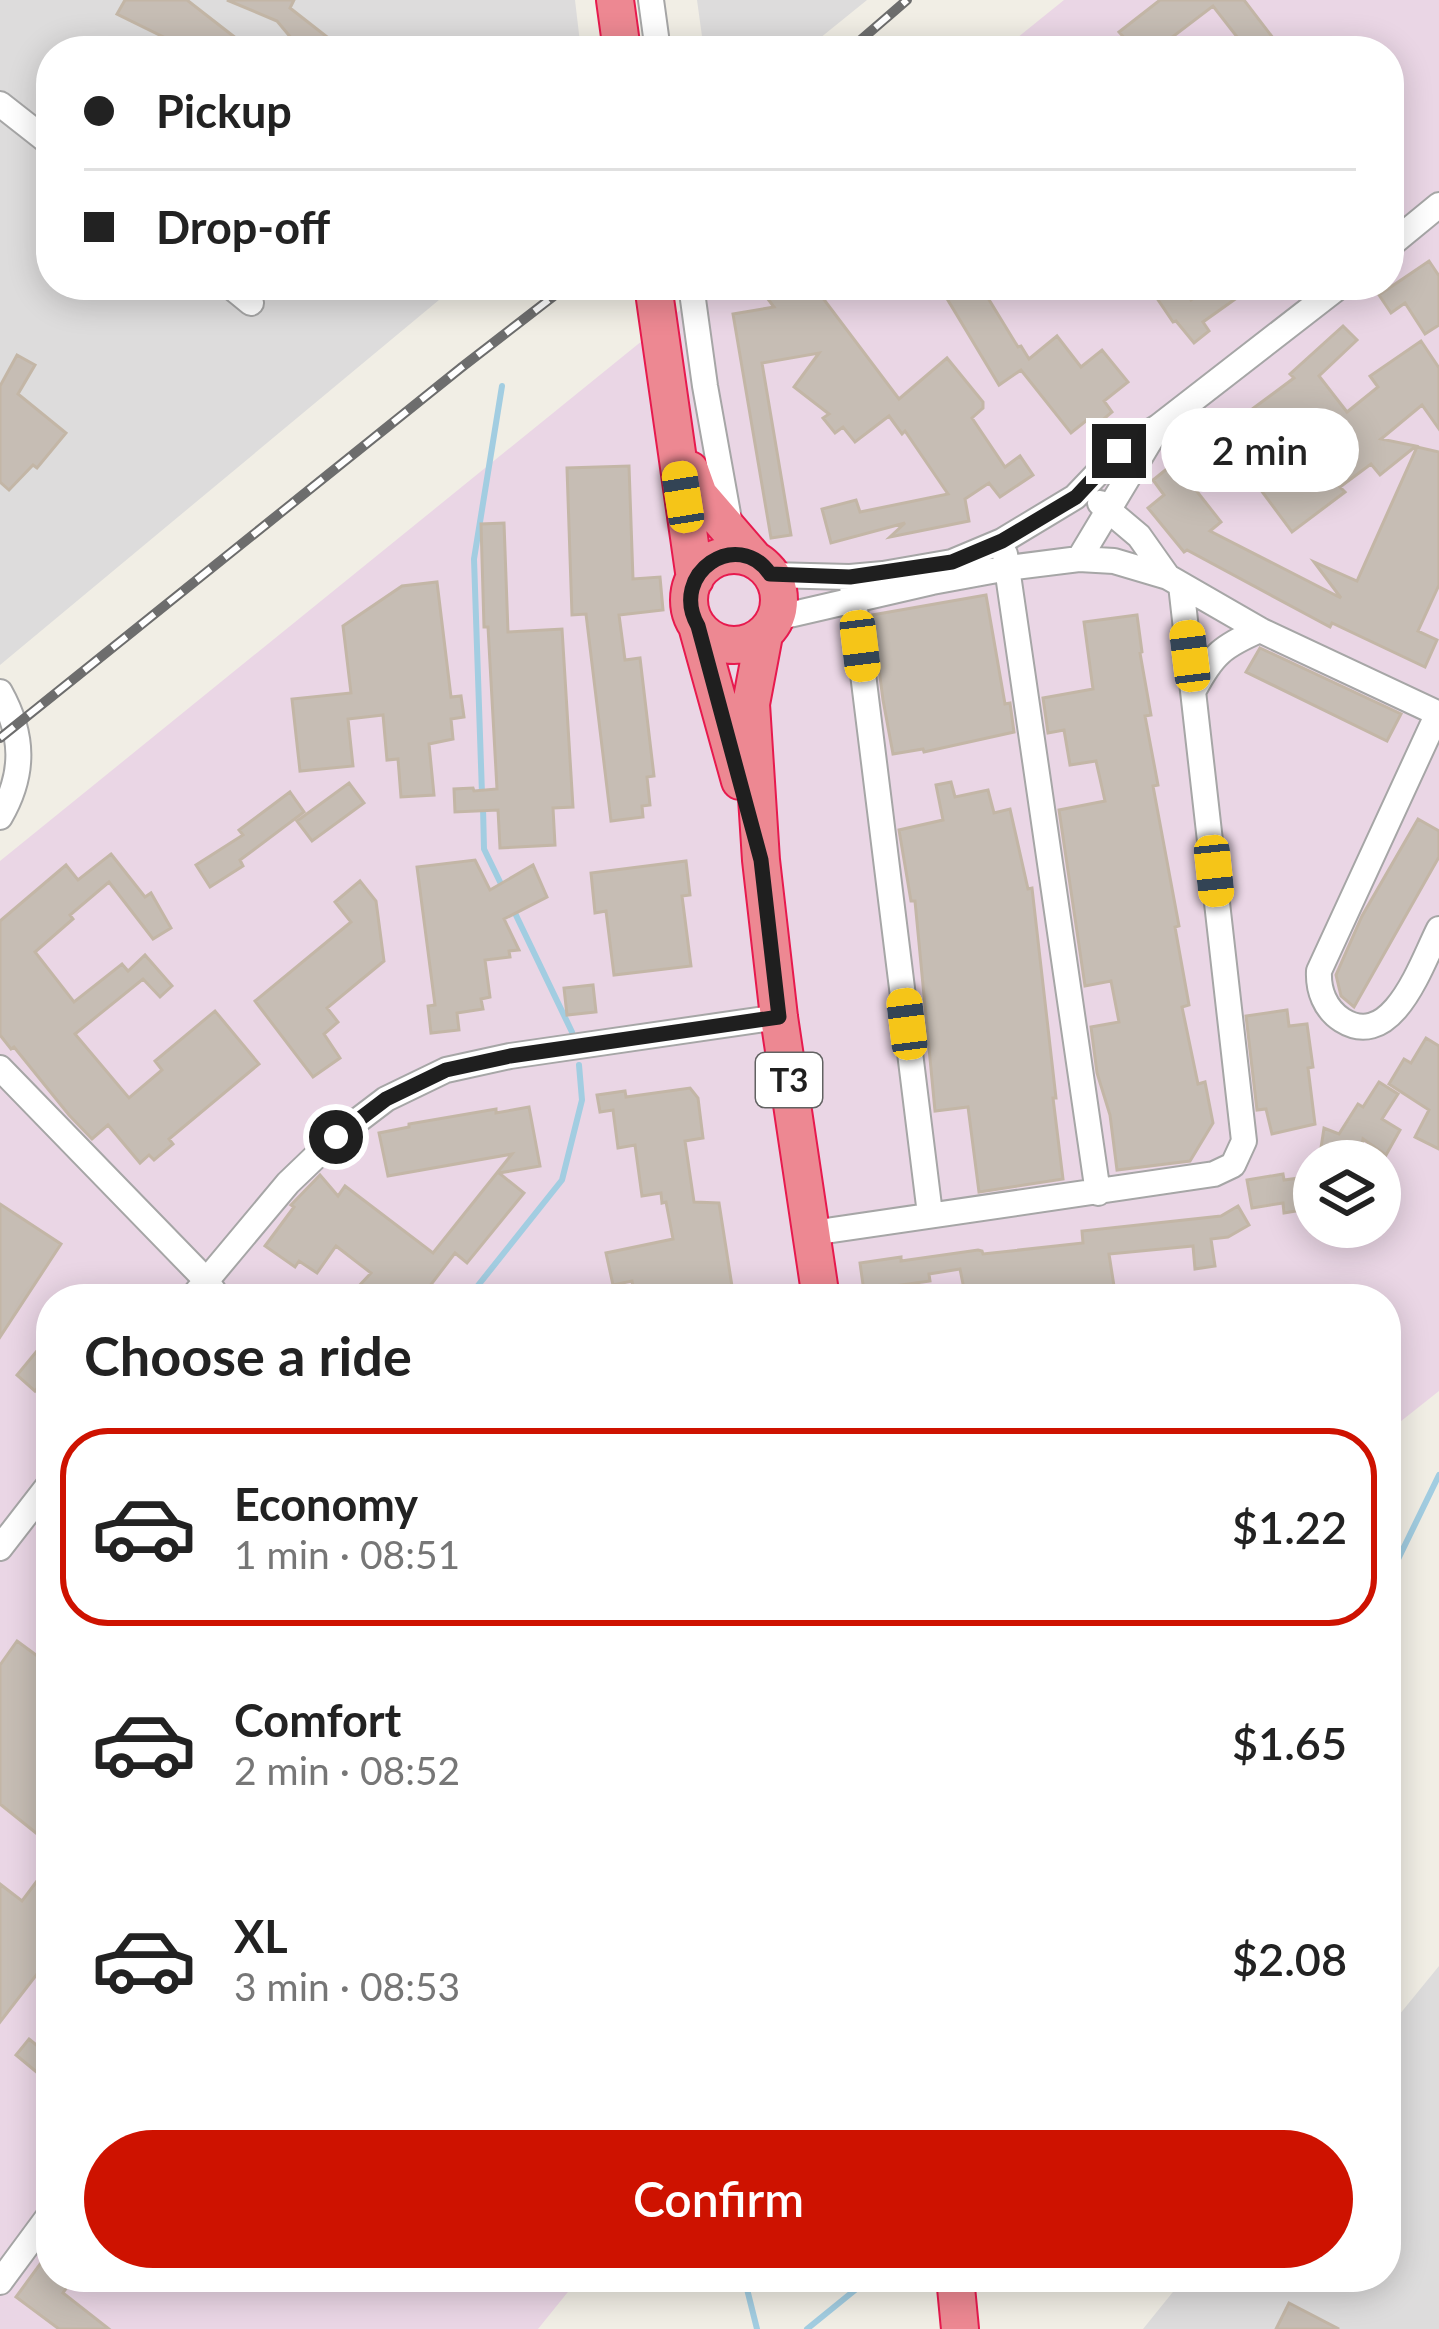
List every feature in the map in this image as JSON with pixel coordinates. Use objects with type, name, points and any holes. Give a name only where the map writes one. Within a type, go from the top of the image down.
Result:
[{"type":"highway","points":[[615,0],[620,36]]},
{"type":"highway","name":"T3","points":[[655,300],[695,579],[689,603],[761,860]]},
{"type":"highway","name":"T3","points":[[670,415],[699,495],[778,587],[780,603],[751,704],[761,860],[779,1017],[819,1284]]},
{"type":"highway","points":[[695,579],[715,560],[753,557]]},
{"type":"highway","points":[[698,626],[708,637],[735,646],[751,643],[770,626]]},
{"type":"highway","points":[[956,2292],[960,2329]]},
{"type":"street","points":[[651,0],[656,36]]},
{"type":"street","points":[[0,104],[36,132]]},
{"type":"street","points":[[1404,234],[1439,205]]},
{"type":"street","points":[[247,300],[251,303]]},
{"type":"street","points":[[693,300],[705,386],[753,557],[852,588],[1079,559],[1114,561],[1174,581],[1260,629],[1438,714],[1319,971],[1318,987],[1325,1002],[1337,1017],[1356,1027],[1376,1025],[1390,1016],[1405,998],[1439,928]]},
{"type":"street","points":[[770,626],[852,588],[952,562],[1002,541],[1076,497],[1119,451],[1159,427],[1322,300]]},
{"type":"street","points":[[1079,559],[1159,427]]},
{"type":"street","points":[[1129,475],[1130,529]]},
{"type":"street","points":[[812,1234],[1214,1174],[1233,1165],[1244,1141],[1194,690],[1174,581],[1139,536],[1110,510],[1097,501],[1076,497]]},
{"type":"street","points":[[1002,541],[1098,1192]]},
{"type":"street","points":[[852,588],[930,1214]]},
{"type":"street","points":[[1194,690],[1208,663],[1232,643],[1260,629]]},
{"type":"street","points":[[0,692],[15,726],[19,758],[13,791],[0,817]]},
{"type":"street","points":[[212,1284],[288,1183],[336,1137],[386,1099],[446,1070],[510,1056],[779,1017]]},
{"type":"street","points":[[0,1068],[197,1284]]},
{"type":"street","points":[[0,1548],[36,1501]]},
{"type":"street","points":[[0,2282],[36,2233]]},
{"type":"shaded area","points":[[0,0],[575,0],[579,36],[36,36],[36,300],[439,300],[0,665]]},
{"type":"shaded area","points":[[697,0],[867,0],[823,36],[702,36]]},
{"type":"shaded area","points":[[1064,0],[1439,0],[1439,1391],[1401,1421],[1401,1284],[36,1284],[36,2292],[568,2292],[538,2329],[0,2329],[0,861],[692,300],[1404,300],[1404,36],[1020,36]]},
{"type":"shaded area","points":[[1439,1966],[1439,2329],[1143,2329],[1173,2292],[1401,2292],[1401,2013]]},
{"type":"building","points":[[125,0],[187,0],[233,36],[162,36],[117,14]]},
{"type":"building","points":[[227,0],[294,0],[290,8],[326,36],[290,36],[277,21]]},
{"type":"building","points":[[1160,0],[1244,0],[1272,36],[1236,36],[1213,6],[1174,36],[1123,36],[1119,32]]},
{"type":"building","points":[[1429,261],[1439,276],[1439,325],[1425,334],[1405,303],[1391,313],[1382,300],[1404,300],[1404,278]]},
{"type":"building","points":[[769,300],[824,300],[899,399],[947,358],[983,402],[972,418],[1005,467],[1020,456],[1033,475],[1000,497],[989,483],[965,499],[969,521],[890,537],[905,523],[831,543],[822,509],[856,500],[860,512],[948,494],[905,431],[902,434],[889,416],[855,442],[843,427],[835,433],[823,418],[829,414],[794,387],[819,353],[762,363],[791,535],[771,538],[733,314],[774,307]]},
{"type":"building","points":[[948,300],[989,300],[1029,359],[1057,336],[1081,367],[1102,350],[1128,382],[1104,401],[1112,412],[1093,428],[1087,420],[1071,433],[1021,370],[999,385]]},
{"type":"building","points":[[1158,300],[1234,300],[1203,322],[1209,331],[1194,343]]},
{"type":"building","points":[[1343,326],[1357,340],[1319,376],[1347,412],[1378,387],[1370,376],[1421,341],[1439,368],[1439,429],[1422,405],[1381,439],[1416,446],[1380,475],[1371,464],[1340,487],[1345,492],[1292,532],[1232,451],[1207,471],[1211,477],[1195,489],[1221,522],[1210,531],[1341,598],[1314,562],[1357,581],[1417,447],[1439,452],[1439,585],[1418,631],[1437,640],[1425,667],[1332,623],[1330,627],[1184,552],[1148,508],[1164,495],[1153,480],[1232,416],[1236,421],[1294,378],[1290,374]]},
{"type":"building","points":[[17,355],[35,365],[18,394],[66,433],[37,468],[33,465],[9,490],[0,482],[0,386]]},
{"type":"building","points":[[629,466],[633,579],[660,577],[663,610],[619,615],[625,660],[640,658],[654,776],[647,777],[650,805],[642,806],[643,817],[611,821],[586,614],[572,615],[567,468]]},
{"type":"building","points":[[504,523],[508,632],[562,629],[573,807],[553,808],[555,845],[500,848],[498,810],[455,812],[454,789],[497,789],[481,524]]},
{"type":"building","points":[[437,582],[451,697],[461,696],[464,717],[451,719],[453,739],[429,744],[434,795],[401,797],[398,759],[387,760],[383,715],[348,719],[353,766],[300,771],[292,699],[351,693],[343,626],[402,586]]},
{"type":"building","points":[[986,595],[1014,732],[893,754],[872,615]]},
{"type":"building","points":[[1137,615],[1151,715],[1145,716],[1158,785],[1153,786],[1189,1005],[1182,1007],[1198,1084],[1205,1082],[1213,1123],[1190,1161],[1117,1170],[1091,1027],[1119,1022],[1111,981],[1085,986],[1059,810],[1105,801],[1096,761],[1070,765],[1064,730],[1048,733],[1043,698],[1093,689],[1084,622]]},
{"type":"building","points":[[1260,648],[1401,714],[1387,741],[1246,672]]},
{"type":"building","points":[[951,782],[955,797],[988,790],[994,813],[1010,809],[1028,889],[1032,888],[1063,1179],[979,1192],[968,1107],[935,1111],[915,901],[911,901],[899,830],[943,820],[936,785]]},
{"type":"building","points":[[349,783],[364,803],[312,841],[297,821]]},
{"type":"building","points":[[290,792],[304,812],[240,860],[243,866],[210,887],[196,865],[243,835],[239,830]]},
{"type":"building","points":[[1418,819],[1439,831],[1439,857],[1354,1007],[1341,996],[1336,975],[1362,916]]},
{"type":"building","points":[[111,854],[145,897],[151,893],[171,928],[153,939],[109,882],[35,952],[74,1002],[122,964],[128,971],[145,955],[172,986],[160,997],[143,979],[75,1034],[129,1098],[162,1070],[155,1061],[215,1011],[259,1064],[169,1139],[173,1144],[154,1160],[149,1155],[140,1163],[108,1125],[92,1139],[0,1035],[0,921],[66,865],[78,880]]},
{"type":"building","points":[[475,860],[490,890],[533,865],[547,897],[504,919],[519,950],[509,951],[510,957],[485,960],[490,997],[481,999],[483,1009],[457,1013],[459,1030],[431,1033],[428,1006],[435,1005],[417,867]]},
{"type":"building","points":[[686,861],[690,895],[682,896],[691,966],[614,975],[606,911],[595,913],[591,873]]},
{"type":"building","points":[[360,881],[376,901],[384,961],[327,1008],[338,1022],[324,1034],[340,1058],[313,1077],[255,1001],[351,922],[335,902]]},
{"type":"building","points":[[593,985],[596,1012],[567,1015],[564,988]]},
{"type":"building","points":[[1287,1010],[1289,1026],[1307,1024],[1315,1124],[1272,1134],[1266,1109],[1257,1110],[1246,1016]]},
{"type":"building","points":[[1426,1038],[1439,1046],[1439,1149],[1415,1137],[1429,1110],[1389,1084],[1404,1059],[1411,1063]]},
{"type":"building","points":[[1379,1082],[1398,1094],[1382,1119],[1400,1130],[1394,1140],[1322,1140],[1324,1128],[1339,1134],[1358,1104],[1363,1107]]},
{"type":"building","points":[[690,1088],[698,1098],[703,1138],[685,1141],[694,1202],[719,1203],[732,1284],[613,1284],[606,1253],[673,1239],[661,1193],[642,1196],[635,1145],[618,1148],[613,1110],[600,1112],[597,1095],[625,1091],[626,1097]]},
{"type":"building","points":[[529,1107],[540,1166],[499,1173],[524,1193],[467,1263],[455,1253],[431,1284],[361,1284],[371,1273],[336,1246],[317,1273],[299,1261],[295,1267],[265,1246],[294,1207],[291,1205],[320,1175],[338,1196],[345,1186],[433,1253],[512,1154],[388,1176],[379,1133],[496,1109],[496,1113]]},
{"type":"building","points":[[1283,1174],[1284,1180],[1293,1179],[1293,1212],[1284,1213],[1283,1203],[1252,1208],[1247,1180]]},
{"type":"building","points":[[0,1204],[61,1244],[0,1337]]},
{"type":"building","points":[[1238,1206],[1249,1225],[1228,1237],[1211,1239],[1215,1266],[1195,1269],[1193,1246],[1109,1254],[1114,1284],[963,1284],[960,1269],[929,1274],[930,1281],[863,1284],[860,1263],[1083,1243],[1082,1231],[1221,1216]]},
{"type":"building","points":[[36,1352],[35,1391],[17,1375]]},
{"type":"building","points":[[17,1641],[36,1655],[36,1833],[0,1804],[0,1665]]},
{"type":"building","points":[[36,1882],[36,1975],[0,2022],[0,1884],[22,1901]]},
{"type":"building","points":[[29,2039],[36,2045],[36,2072],[16,2055]]},
{"type":"building","points":[[36,2270],[36,2292],[64,2292],[109,2329],[59,2329],[16,2297]]},
{"type":"building","points":[[1289,2303],[1339,2329],[1276,2329]]},
{"type":"waterway","points":[[482,794],[474,559],[502,386]]},
{"type":"waterway","points":[[483,807],[484,849],[502,886]]},
{"type":"waterway","points":[[513,909],[572,1032]]},
{"type":"waterway","points":[[479,1284],[562,1180],[582,1100],[579,1065]]},
{"type":"waterway","points":[[1401,1553],[1439,1475]]},
{"type":"waterway","points":[[748,2292],[757,2329]]},
{"type":"waterway","points":[[807,2329],[853,2292]]},
{"type":"railway","points":[[865,36],[907,0]]},
{"type":"railway","points":[[0,738],[549,300]]},
{"type":"route","points":[[336,1137],[386,1099],[446,1070],[510,1056],[779,1017],[761,860],[689,603],[695,579],[715,560],[741,555],[765,566],[770,574],[850,577],[952,562],[1002,541],[1076,497],[1119,451]]}]
